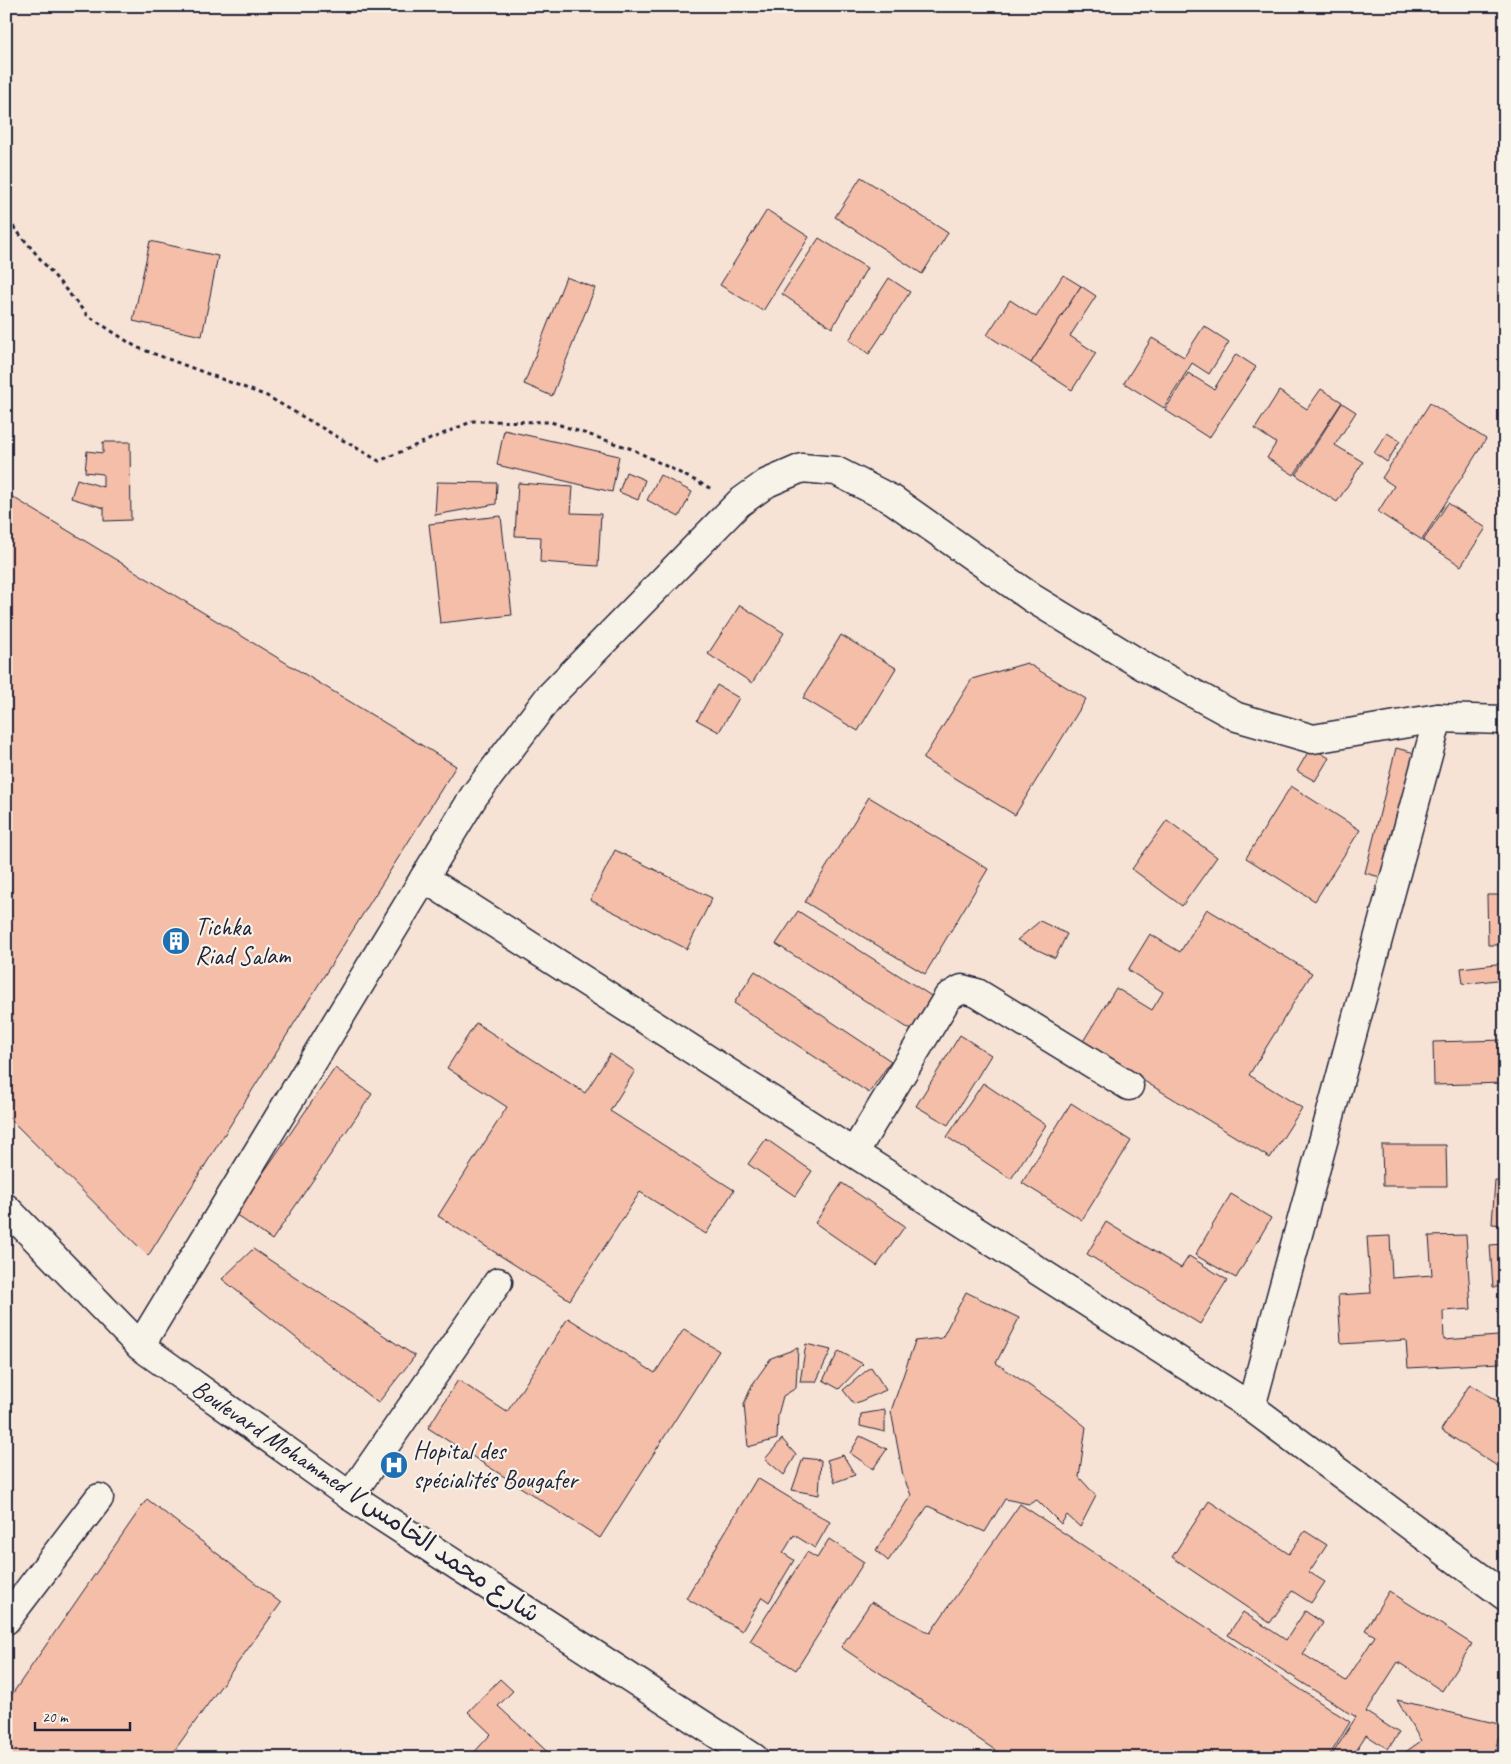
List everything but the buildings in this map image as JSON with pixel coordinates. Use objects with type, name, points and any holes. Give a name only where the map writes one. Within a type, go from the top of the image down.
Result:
[{"type":"street","points":[[140,1346],[474,796],[549,697],[739,503],[767,483],[802,468],[836,471],[893,500],[1032,598],[1145,667],[1237,717],[1313,739],[1438,718],[1505,720]]},
{"type":"street","points":[[1251,1407],[1438,718]]},
{"type":"street","points":[[424,878],[1251,1407],[1505,1596]]},
{"type":"street","points":[[854,1153],[948,997],[962,989],[977,993],[1129,1086]]},
{"type":"street","name":"Boulevard Mohammed V شارع محمد الخامس","points":[[6,1208],[140,1346],[350,1496],[754,1758]]},
{"type":"street","points":[[350,1496],[498,1282]]},
{"type":"street","points":[[6,1620],[99,1498]]},
{"type":"path","points":[[6,224],[12,225],[87,315],[136,346],[267,396],[380,461],[473,421],[551,422],[632,449],[739,503]]},
{"type":"place","name":"Tichka Riad Salam","points":[[176,941]]},
{"type":"place","name":"Hopital des spécialités Bougafer","points":[[394,1465]]}]
